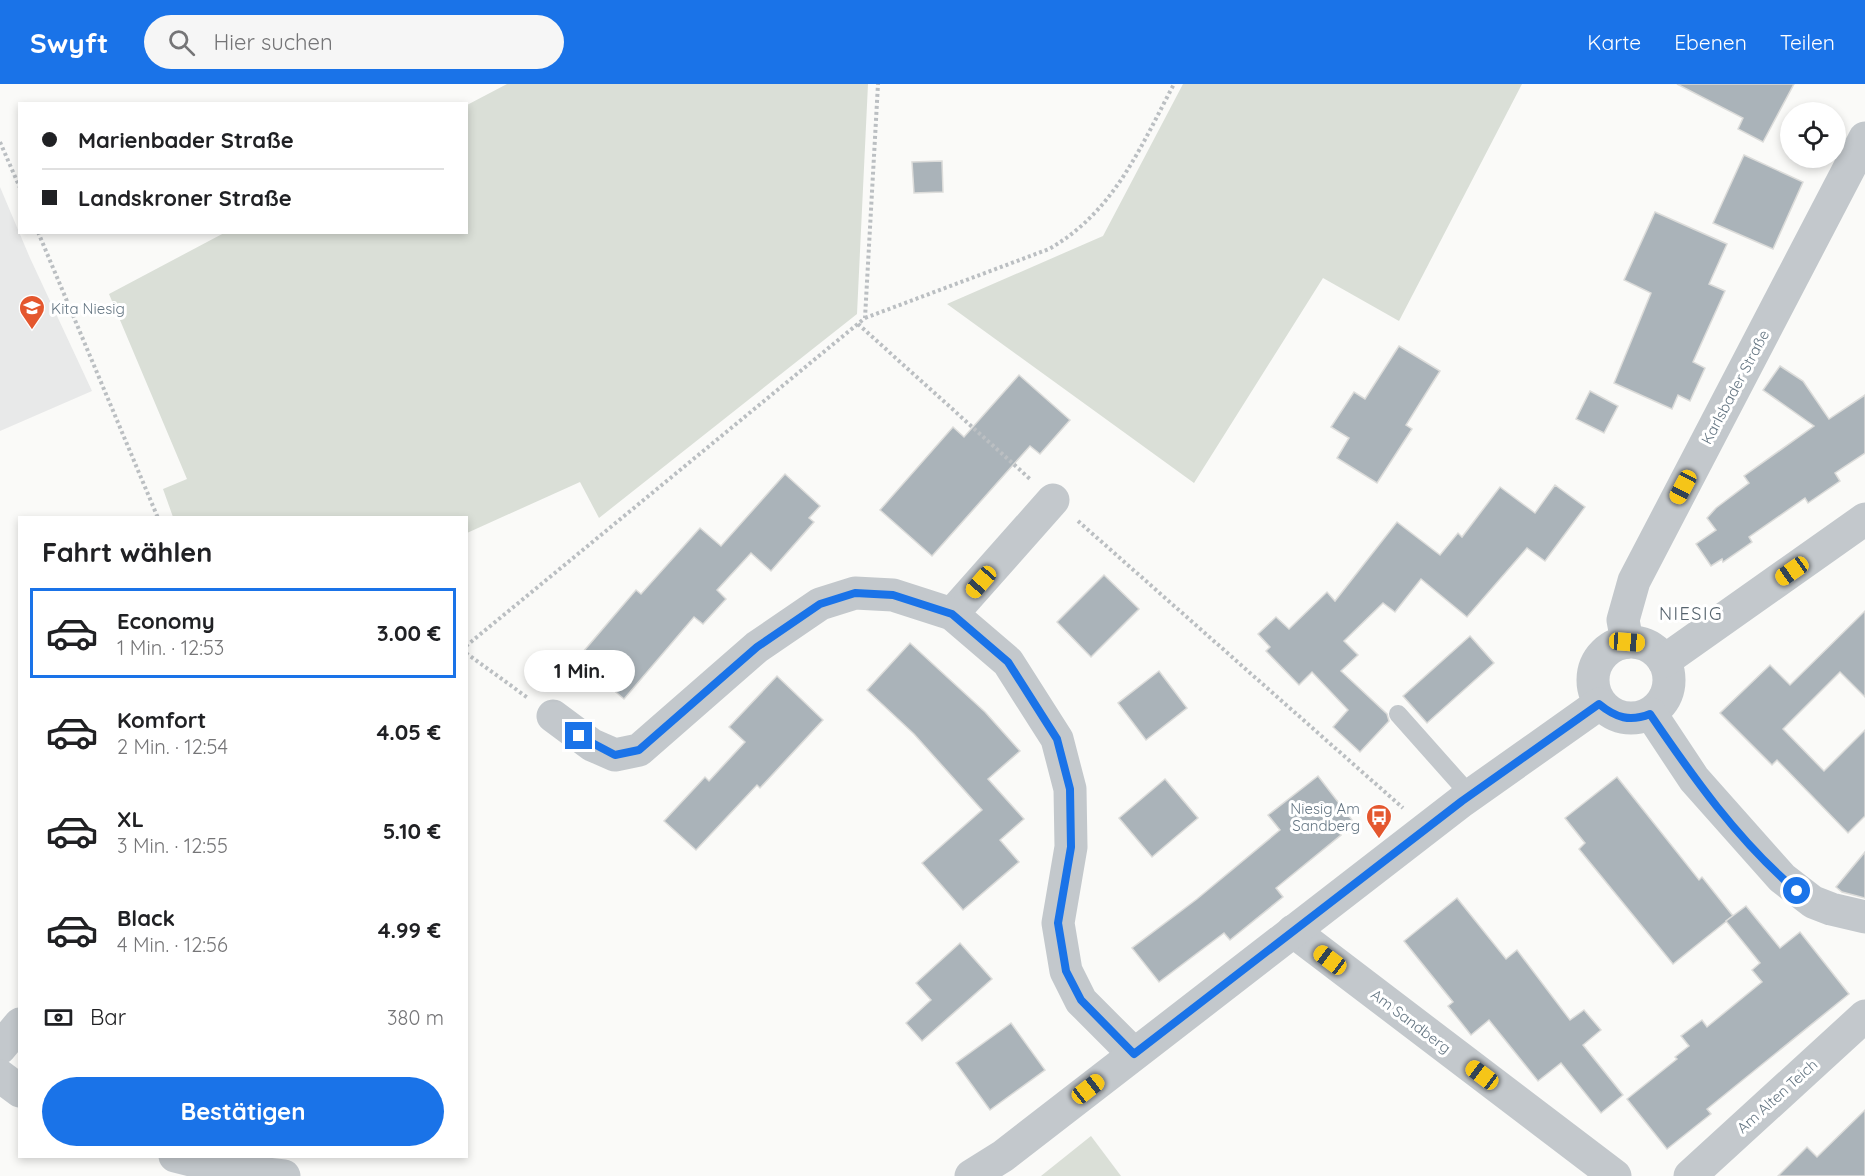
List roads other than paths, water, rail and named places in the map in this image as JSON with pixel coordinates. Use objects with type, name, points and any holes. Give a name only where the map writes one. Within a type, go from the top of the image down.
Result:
[{"type":"street","name":"Karlsbader Straße","points":[[1627,642],[1623,620],[1634,581],[1865,138]]},
{"type":"street","points":[[952,614],[1053,500]]},
{"type":"street","points":[[1664,661],[1865,519]]},
{"type":"street","points":[[553,716],[592,745],[615,755],[639,750],[757,647],[820,604],[855,593],[893,595],[952,614],[1008,662],[1057,739],[1070,789],[1071,847],[1058,923],[1066,971],[1081,1000],[1134,1054]]},
{"type":"street","points":[[1627,642],[1642,643],[1654,650],[1664,661],[1669,675],[1668,690],[1662,704],[1650,714],[1637,719],[1623,718],[1610,713],[1599,704],[1594,693],[1593,670],[1606,651],[1627,642]]},
{"type":"street","points":[[971,1176],[1003,1156],[1426,828],[1599,704]]},
{"type":"street","points":[[1650,714],[1694,779],[1782,878],[1813,902],[1865,917]]},
{"type":"street","name":"Am Sandberg","points":[[1293,931],[1615,1176]]},
{"type":"street","name":"Am Alten Teich","points":[[1690,1176],[1865,1016]]},
{"type":"street","points":[[0,1048],[18,1026]]},
{"type":"street","points":[[0,1076],[18,1090]]},
{"type":"street","points":[[182,1158],[231,1170],[284,1176]]},
{"type":"lane","points":[[1398,714],[1470,795]]},
{"type":"place","name":"Kita Niesig","points":[[32,331]]},
{"type":"place","name":"Niesig Am Sandberg","points":[[1379,840]]},
{"type":"district","name":"NIESIG","points":[[1691,613]]}]
